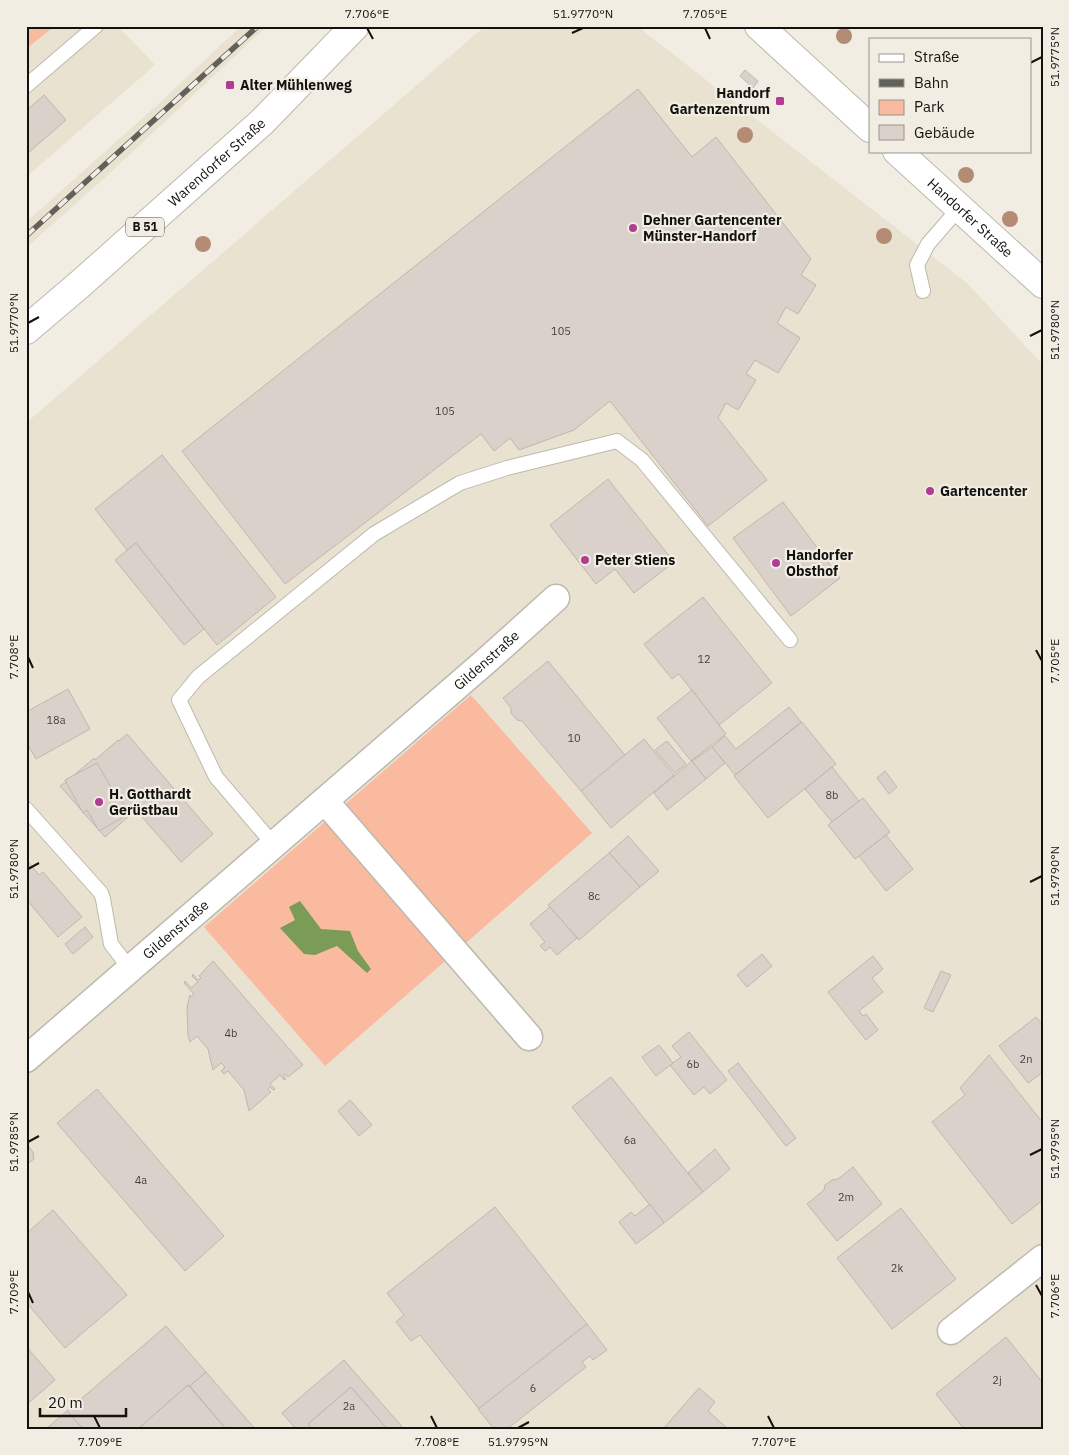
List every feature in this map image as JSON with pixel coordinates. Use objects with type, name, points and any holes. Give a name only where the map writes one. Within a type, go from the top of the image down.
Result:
[{"type":"main road","name":"Warendorfer Straße","points":[[26,330],[79,286],[262,122],[355,26]]},
{"type":"main road","points":[[759,26],[869,127]]},
{"type":"main road","name":"Handorfer Straße","points":[[898,152],[1043,284]]},
{"type":"street","name":"Gildenstraße","points":[[26,1059],[486,661],[556,598]]},
{"type":"street","points":[[325,801],[529,1037]]},
{"type":"street","points":[[951,1331],[1043,1258]]},
{"type":"lane","points":[[26,86],[96,26]]},
{"type":"lane","points":[[923,291],[917,265],[928,244],[960,207]]},
{"type":"lane","points":[[274,845],[216,777],[179,700],[198,677],[374,534],[460,482],[507,468],[617,441],[642,460],[790,640]]},
{"type":"lane","points":[[26,809],[101,893],[104,899],[111,944],[130,969]]},
{"type":"shaded area","points":[[55,26],[118,26],[155,65],[26,177],[26,49]]},
{"type":"shaded area","points":[[241,26],[267,26],[108,175],[26,248],[26,222],[155,107]]},
{"type":"shaded area","points":[[485,26],[637,26],[968,284],[1043,365],[1043,1429],[26,1429],[26,423]]},
{"type":"shaded area","points":[[300,901],[321,929],[350,931],[358,951],[371,969],[367,973],[337,946],[315,955],[304,954],[280,928],[295,920],[289,907]]},
{"type":"green space","points":[[26,26],[55,26],[26,49]]},
{"type":"green space","points":[[471,695],[592,833],[325,1066],[204,927]]},
{"type":"building","points":[[745,70],[758,81],[753,88],[740,76]]},
{"type":"building","points":[[638,89],[692,157],[716,137],[811,259],[801,275],[816,285],[798,314],[786,307],[777,323],[800,338],[778,373],[755,360],[746,374],[756,380],[738,410],[726,403],[718,418],[767,480],[708,526],[610,401],[574,430],[519,450],[510,438],[494,451],[481,434],[285,584],[182,451]]},
{"type":"building","points":[[44,95],[66,120],[28,153],[26,151],[26,111]]},
{"type":"building","points":[[162,455],[276,597],[217,645],[136,543],[127,550],[95,509]]},
{"type":"building","points":[[608,479],[674,562],[634,593],[615,569],[596,584],[550,525]]},
{"type":"building","points":[[783,502],[840,578],[791,616],[733,538]]},
{"type":"building","points":[[136,543],[204,629],[184,645],[115,560]]},
{"type":"building","points":[[703,597],[772,683],[719,725],[679,674],[672,679],[644,644]]},
{"type":"building","points":[[548,661],[625,755],[581,791],[522,721],[517,720],[511,713],[511,708],[503,698]]},
{"type":"building","points":[[68,689],[90,729],[36,759],[26,742],[26,712]]},
{"type":"building","points":[[692,690],[726,734],[691,761],[657,718]]},
{"type":"building","points":[[789,707],[801,722],[735,775],[712,747],[725,736],[736,749]]},
{"type":"building","points":[[802,722],[836,764],[768,818],[734,776]]},
{"type":"building","points":[[127,734],[213,834],[181,862],[136,810],[105,837],[60,786],[66,782],[65,780],[73,776],[94,758],[95,760]]},
{"type":"building","points":[[644,739],[674,775],[611,828],[581,791]]},
{"type":"building","points":[[667,741],[686,764],[675,773],[655,750]]},
{"type":"building","points":[[712,747],[725,763],[706,779],[692,761]]},
{"type":"building","points":[[692,761],[706,779],[667,810],[654,793]]},
{"type":"building","name":"H. Gotthardt Gerüstbau","points":[[97,763],[129,814],[99,831],[87,810],[83,813],[65,780]]},
{"type":"building","points":[[832,767],[859,801],[832,822],[805,789]]},
{"type":"building","points":[[885,771],[897,787],[889,794],[877,778]]},
{"type":"building","points":[[863,798],[890,832],[855,859],[828,825]]},
{"type":"building","points":[[886,835],[913,869],[886,891],[859,856]]},
{"type":"building","points":[[628,836],[659,871],[640,887],[609,853]]},
{"type":"building","points":[[609,853],[640,887],[579,940],[548,905]]},
{"type":"building","points":[[26,859],[39,875],[43,872],[82,917],[58,937],[26,899]]},
{"type":"building","points":[[550,907],[577,938],[557,955],[550,947],[545,951],[540,946],[545,942],[530,924]]},
{"type":"building","points":[[85,927],[93,937],[73,954],[65,944]]},
{"type":"building","points":[[762,954],[772,966],[747,987],[737,975]]},
{"type":"building","points":[[873,956],[883,969],[872,978],[883,992],[859,1011],[863,1016],[866,1014],[878,1030],[866,1040],[828,992]]},
{"type":"building","points":[[213,961],[303,1065],[288,1077],[285,1074],[283,1076],[286,1079],[284,1080],[280,1075],[270,1084],[275,1089],[273,1090],[270,1087],[268,1089],[271,1092],[249,1111],[244,1090],[228,1071],[224,1074],[221,1071],[225,1067],[221,1063],[213,1070],[208,1049],[197,1036],[190,1042],[188,1036],[187,1007],[190,995],[191,997],[194,994],[184,983],[185,981],[191,988],[198,982],[192,976],[193,974],[198,980],[201,978],[199,976]]},
{"type":"building","points":[[941,971],[951,975],[933,1012],[924,1008]]},
{"type":"building","points":[[1036,1017],[1043,1025],[1043,1072],[1028,1083],[999,1046]]},
{"type":"building","points":[[689,1032],[727,1080],[710,1094],[704,1087],[694,1095],[670,1065],[681,1057],[672,1046]]},
{"type":"building","points":[[659,1045],[673,1063],[656,1076],[642,1057]]},
{"type":"building","points":[[989,1055],[1043,1123],[1043,1200],[1012,1224],[932,1122],[965,1095],[960,1088]]},
{"type":"building","points":[[738,1063],[796,1138],[786,1146],[728,1071]]},
{"type":"building","points":[[611,1077],[703,1192],[664,1223],[572,1107]]},
{"type":"building","points":[[97,1089],[224,1236],[185,1271],[57,1123]]},
{"type":"building","points":[[350,1100],[372,1125],[359,1136],[338,1111]]},
{"type":"building","points":[[26,1143],[33,1152],[34,1159],[26,1165]]},
{"type":"building","points":[[715,1149],[730,1169],[703,1192],[688,1173]]},
{"type":"building","points":[[853,1167],[882,1204],[837,1241],[807,1204],[824,1190],[825,1185],[832,1180],[838,1179]]},
{"type":"building","points":[[650,1204],[664,1223],[636,1244],[619,1222],[631,1212],[635,1216]]},
{"type":"building","points":[[495,1207],[587,1324],[479,1409],[420,1335],[411,1341],[396,1322],[404,1315],[387,1293]]},
{"type":"building","points":[[901,1208],[956,1279],[892,1329],[837,1258]]},
{"type":"building","points":[[53,1210],[127,1295],[65,1348],[26,1302],[26,1234]]},
{"type":"building","points":[[587,1324],[607,1350],[593,1360],[590,1356],[582,1362],[586,1367],[507,1429],[494,1429],[478,1409]]},
{"type":"building","points":[[166,1326],[206,1372],[190,1386],[188,1385],[138,1429],[83,1429],[67,1411]]},
{"type":"building","points":[[1006,1337],[1043,1383],[1043,1429],[964,1429],[936,1394]]},
{"type":"building","points":[[26,1346],[55,1380],[26,1405]]},
{"type":"building","points":[[344,1360],[404,1429],[387,1429],[351,1387],[308,1424],[312,1429],[296,1429],[282,1413]]},
{"type":"building","points":[[206,1372],[255,1429],[226,1429],[190,1386]]},
{"type":"building","points":[[188,1385],[226,1429],[138,1429]]},
{"type":"building","points":[[351,1387],[387,1429],[312,1429],[308,1424]]},
{"type":"building","points":[[699,1388],[715,1402],[708,1411],[728,1429],[663,1429]]},
{"type":"building","points":[[67,1411],[83,1429],[46,1429]]},
{"type":"railway","points":[[26,236],[258,26]]},
{"type":"place","name":"Alter Mühlenweg","points":[[230,85]]},
{"type":"place","name":"Handorf Gartenzentrum","points":[[780,101]]},
{"type":"place","name":"Dehner Gartencenter Münster-Handorf","points":[[633,228]]},
{"type":"place","name":"Gartencenter","points":[[930,491]]},
{"type":"place","name":"Peter Stiens","points":[[585,560]]},
{"type":"place","name":"Handorfer Obsthof","points":[[776,563]]},
{"type":"place","name":"H. Gotthardt Gerüstbau","points":[[99,802]]}]
